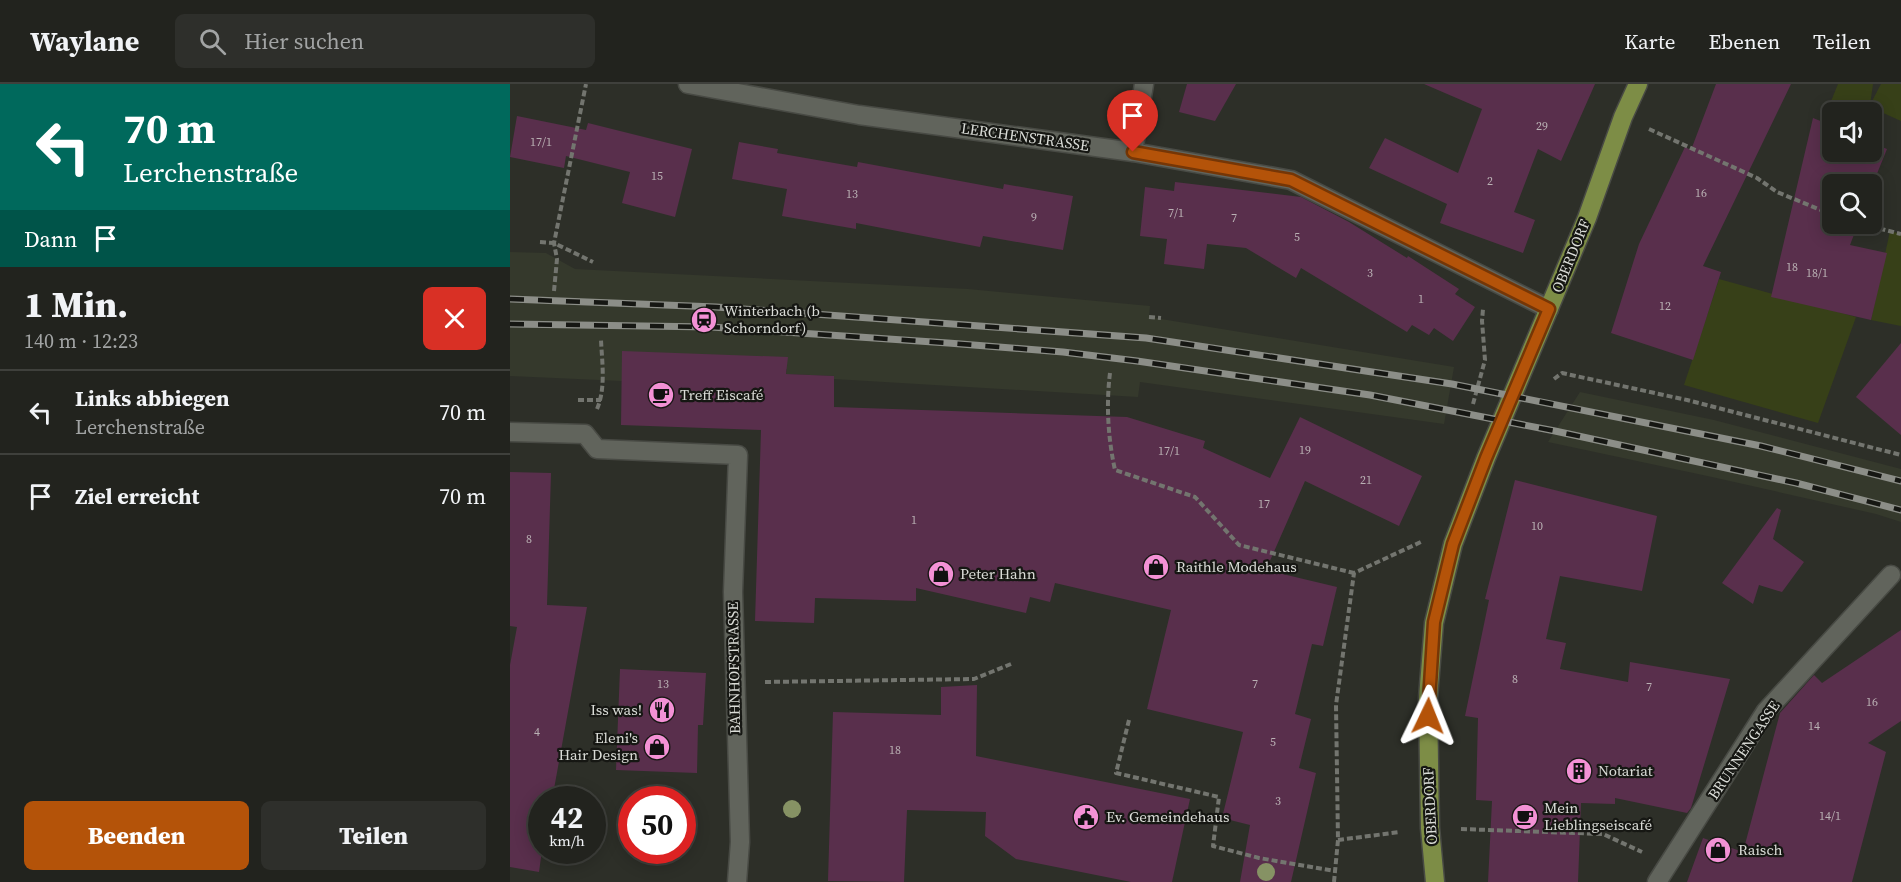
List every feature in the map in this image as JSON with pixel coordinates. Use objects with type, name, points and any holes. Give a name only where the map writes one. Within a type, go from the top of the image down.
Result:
[{"type":"main road","name":"OBERDORF","points":[[1435,882],[1430,828],[1428,698],[1434,622],[1453,544],[1486,458],[1587,218],[1623,117],[1638,84]]},
{"type":"street","name":"LERCHENSTRASSE","points":[[688,84],[859,115],[1133,152],[1291,180],[1549,309]]},
{"type":"street","points":[[1133,152],[1144,84]]},
{"type":"street","name":"BAHNHOFSTRASSE","points":[[510,432],[585,434],[597,449],[738,455],[733,592],[740,842],[737,882]]},
{"type":"street","name":"BRUNNENGASSE","points":[[1657,882],[1670,865],[1766,711],[1891,575]]},
{"type":"path","points":[[554,291],[557,259],[554,243],[586,84]]},
{"type":"path","points":[[1623,117],[1757,178],[1777,192],[1822,210]]},
{"type":"path","points":[[1882,229],[1901,234]]},
{"type":"path","points":[[540,242],[554,243],[592,262]]},
{"type":"path","points":[[1472,409],[1485,360],[1482,321],[1486,278]]},
{"type":"path","points":[[1149,317],[1161,318]]},
{"type":"path","points":[[601,340],[601,393]]},
{"type":"path","points":[[1547,384],[1562,372],[1687,400],[1901,454]]},
{"type":"path","points":[[1110,373],[1107,396],[1111,450],[1115,470],[1195,497],[1239,545],[1354,573],[1428,538],[1453,544]]},
{"type":"path","points":[[578,400],[601,400]]},
{"type":"path","points":[[1334,882],[1338,840],[1336,705],[1354,573]]},
{"type":"path","points":[[734,682],[974,680],[1011,664]]},
{"type":"path","points":[[1128,720],[1116,774],[1219,797],[1212,846],[1259,858],[1335,871]]},
{"type":"path","points":[[1338,840],[1430,828],[1603,834],[1670,865]]},
{"type":"shaded area","points":[[510,252],[546,253],[575,269],[968,289],[1150,306],[1149,317],[1454,367],[1444,424],[1140,382],[1138,397],[834,379],[834,376],[786,374],[787,369],[622,381],[510,376]]},
{"type":"shaded area","points":[[1580,392],[1714,420],[1901,469],[1901,522],[1876,514],[1548,442]]},
{"type":"green space","points":[[1838,84],[1873,84],[1870,102],[1831,102]]},
{"type":"green space","points":[[1881,84],[1901,84],[1901,121],[1882,112],[1882,102],[1872,102]]},
{"type":"green space","points":[[1822,124],[1822,143],[1815,141]]},
{"type":"green space","points":[[1890,231],[1901,234],[1901,326],[1871,320]]},
{"type":"green space","points":[[1719,279],[1856,317],[1818,423],[1684,385]]},
{"type":"building","points":[[1187,84],[1236,84],[1215,121],[1179,112]]},
{"type":"building","points":[[1424,84],[1595,84],[1561,161],[1538,149],[1514,212],[1535,220],[1523,253],[1440,223],[1447,204],[1369,168],[1385,138],[1458,173],[1482,109]]},
{"type":"building","points":[[1716,84],[1791,84],[1703,266],[1721,272],[1693,360],[1611,333],[1639,244],[1685,147],[1691,150]]},
{"type":"building","points":[[517,116],[586,130],[588,123],[692,149],[675,217],[622,203],[630,172],[566,156],[564,168],[510,157]]},
{"type":"building","points":[[1813,118],[1822,122],[1822,162],[1882,162],[1877,174],[1822,174],[1822,234],[1854,234],[1850,245],[1887,253],[1871,320],[1771,297]]},
{"type":"building","points":[[739,142],[778,149],[777,153],[857,167],[858,162],[1003,189],[1004,184],[1073,196],[1063,250],[983,236],[980,247],[856,223],[856,229],[782,216],[787,189],[732,179]]},
{"type":"building","points":[[1882,147],[1887,149],[1882,161]]},
{"type":"building","points":[[1175,182],[1301,197],[1349,222],[1407,258],[1408,256],[1459,289],[1455,294],[1475,307],[1453,341],[1434,328],[1429,335],[1412,325],[1407,332],[1301,268],[1296,278],[1246,248],[1207,244],[1204,269],[1164,264],[1167,239],[1140,236],[1145,187],[1174,191]]},
{"type":"building","points":[[1901,343],[1901,435],[1856,397]]},
{"type":"building","points":[[622,351],[788,357],[786,374],[834,376],[834,407],[1127,417],[1205,441],[1203,448],[1270,478],[1300,417],[1422,476],[1399,526],[1305,481],[1266,570],[1337,587],[1323,646],[1312,644],[1295,714],[1311,719],[1299,768],[1316,773],[1291,882],[1240,882],[1250,825],[1222,818],[1243,732],[1147,709],[1171,610],[1055,583],[1050,602],[1030,597],[1026,613],[916,588],[916,601],[815,598],[814,623],[755,621],[761,430],[621,425]]},
{"type":"building","points":[[510,472],[551,473],[547,605],[587,607],[555,786],[528,786],[528,864],[540,864],[539,872],[510,867],[510,665],[517,627],[510,626]]},
{"type":"building","points":[[1515,480],[1657,516],[1642,591],[1560,576],[1546,639],[1566,643],[1560,669],[1628,682],[1630,662],[1730,679],[1691,808],[1687,813],[1615,798],[1615,804],[1581,803],[1578,882],[1488,882],[1492,801],[1476,800],[1478,718],[1465,716],[1489,600],[1485,599]]},
{"type":"building","points":[[1777,508],[1781,510],[1773,539],[1804,562],[1782,592],[1759,585],[1753,604],[1722,583]]},
{"type":"building","points":[[1901,630],[1901,721],[1868,743],[1886,752],[1852,882],[1687,882],[1703,838],[1743,852],[1780,713],[1814,675],[1822,683]]},
{"type":"building","points":[[620,669],[706,673],[703,725],[698,725],[697,773],[616,770]]},
{"type":"building","points":[[977,685],[976,756],[1190,799],[1172,882],[1131,882],[1016,859],[985,836],[986,812],[907,810],[904,882],[828,881],[833,712],[941,715],[941,687]]},
{"type":"railway","points":[[510,299],[716,307],[1146,338],[1452,384],[1761,446],[1901,481]]},
{"type":"railway","points":[[510,324],[711,327],[1063,352],[1137,361],[1370,395],[1555,431],[1796,483],[1901,510]]},
{"type":"place","name":"Winterbach (b Schorndorf)","points":[[704,320]]},
{"type":"place","name":"Treff Eiscafé","points":[[661,395]]},
{"type":"place","name":"Raithle Modehaus","points":[[1156,567]]},
{"type":"place","name":"Peter Hahn","points":[[941,574]]},
{"type":"place","name":"Iss was!","points":[[662,710]]},
{"type":"place","name":"Eleni's Hair Design","points":[[657,747]]},
{"type":"place","name":"Notariat","points":[[1579,771]]},
{"type":"place","name":"Ev. Gemeindehaus","points":[[1086,817]]},
{"type":"place","name":"Mein Lieblingseiscafé","points":[[1525,817]]},
{"type":"place","name":"Raisch","points":[[1718,850]]},
{"type":"route","points":[[1133,152],[1291,180],[1549,309],[1486,458],[1453,544],[1434,622],[1428,716]]}]
